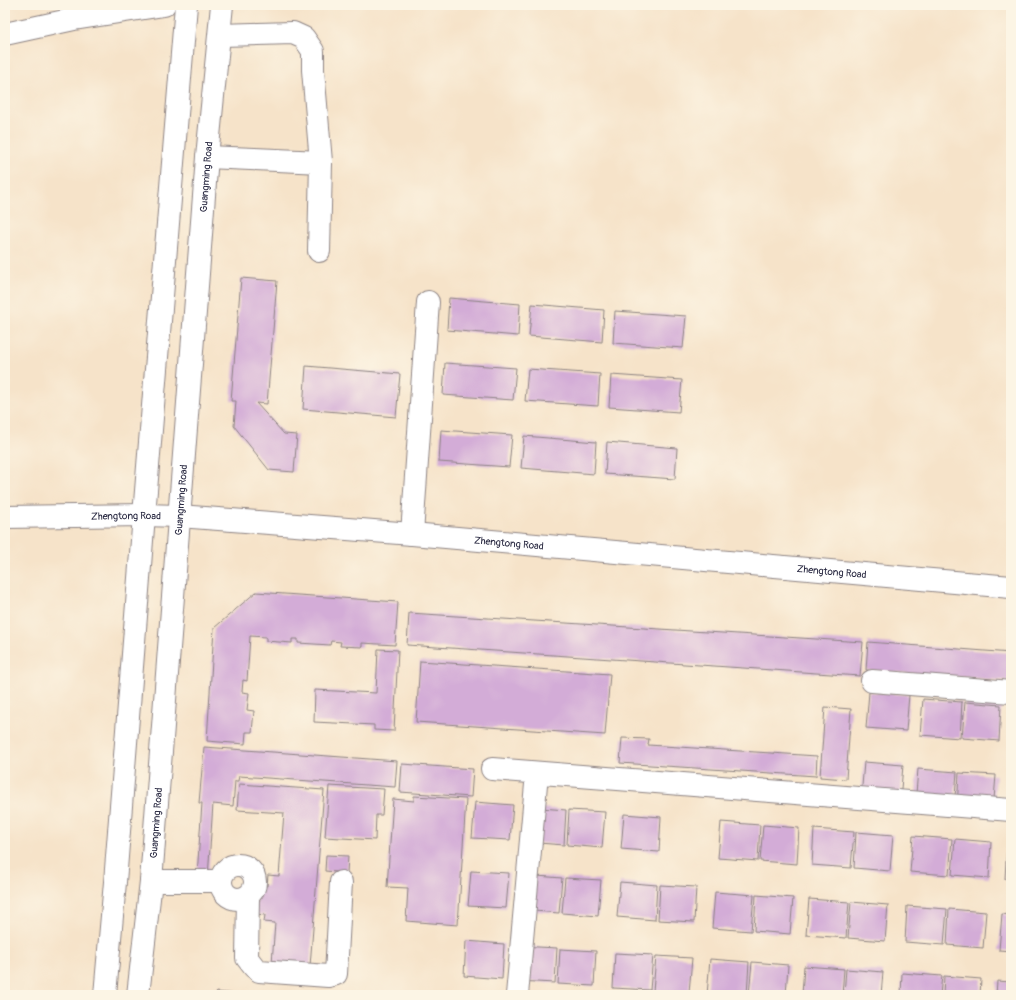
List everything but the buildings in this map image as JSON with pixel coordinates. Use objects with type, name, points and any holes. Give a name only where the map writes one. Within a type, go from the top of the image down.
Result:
[{"type":"main road","points":[[5,34],[74,20],[164,5]]},
{"type":"main road","points":[[105,995],[186,5]]},
{"type":"main road","name":"Guangming Road","points":[[138,995],[150,881],[207,157],[222,5]]},
{"type":"main road","points":[[220,35],[293,34],[304,38],[313,51],[321,162],[319,251]]},
{"type":"main road","points":[[207,157],[321,162]]},
{"type":"main road","points":[[412,534],[428,302]]},
{"type":"main road","name":"Zhengtong Road","points":[[5,517],[144,515],[179,516],[412,534],[1011,587]]},
{"type":"main road","points":[[872,681],[1011,692]]},
{"type":"main road","points":[[492,769],[1011,810]]},
{"type":"main road","points":[[517,995],[537,773]]},
{"type":"main road","points":[[150,881],[220,881],[223,871],[229,867],[236,864],[247,867],[254,877],[255,884],[253,890],[248,896],[247,958],[259,971],[328,976],[336,974],[341,882]]}]
